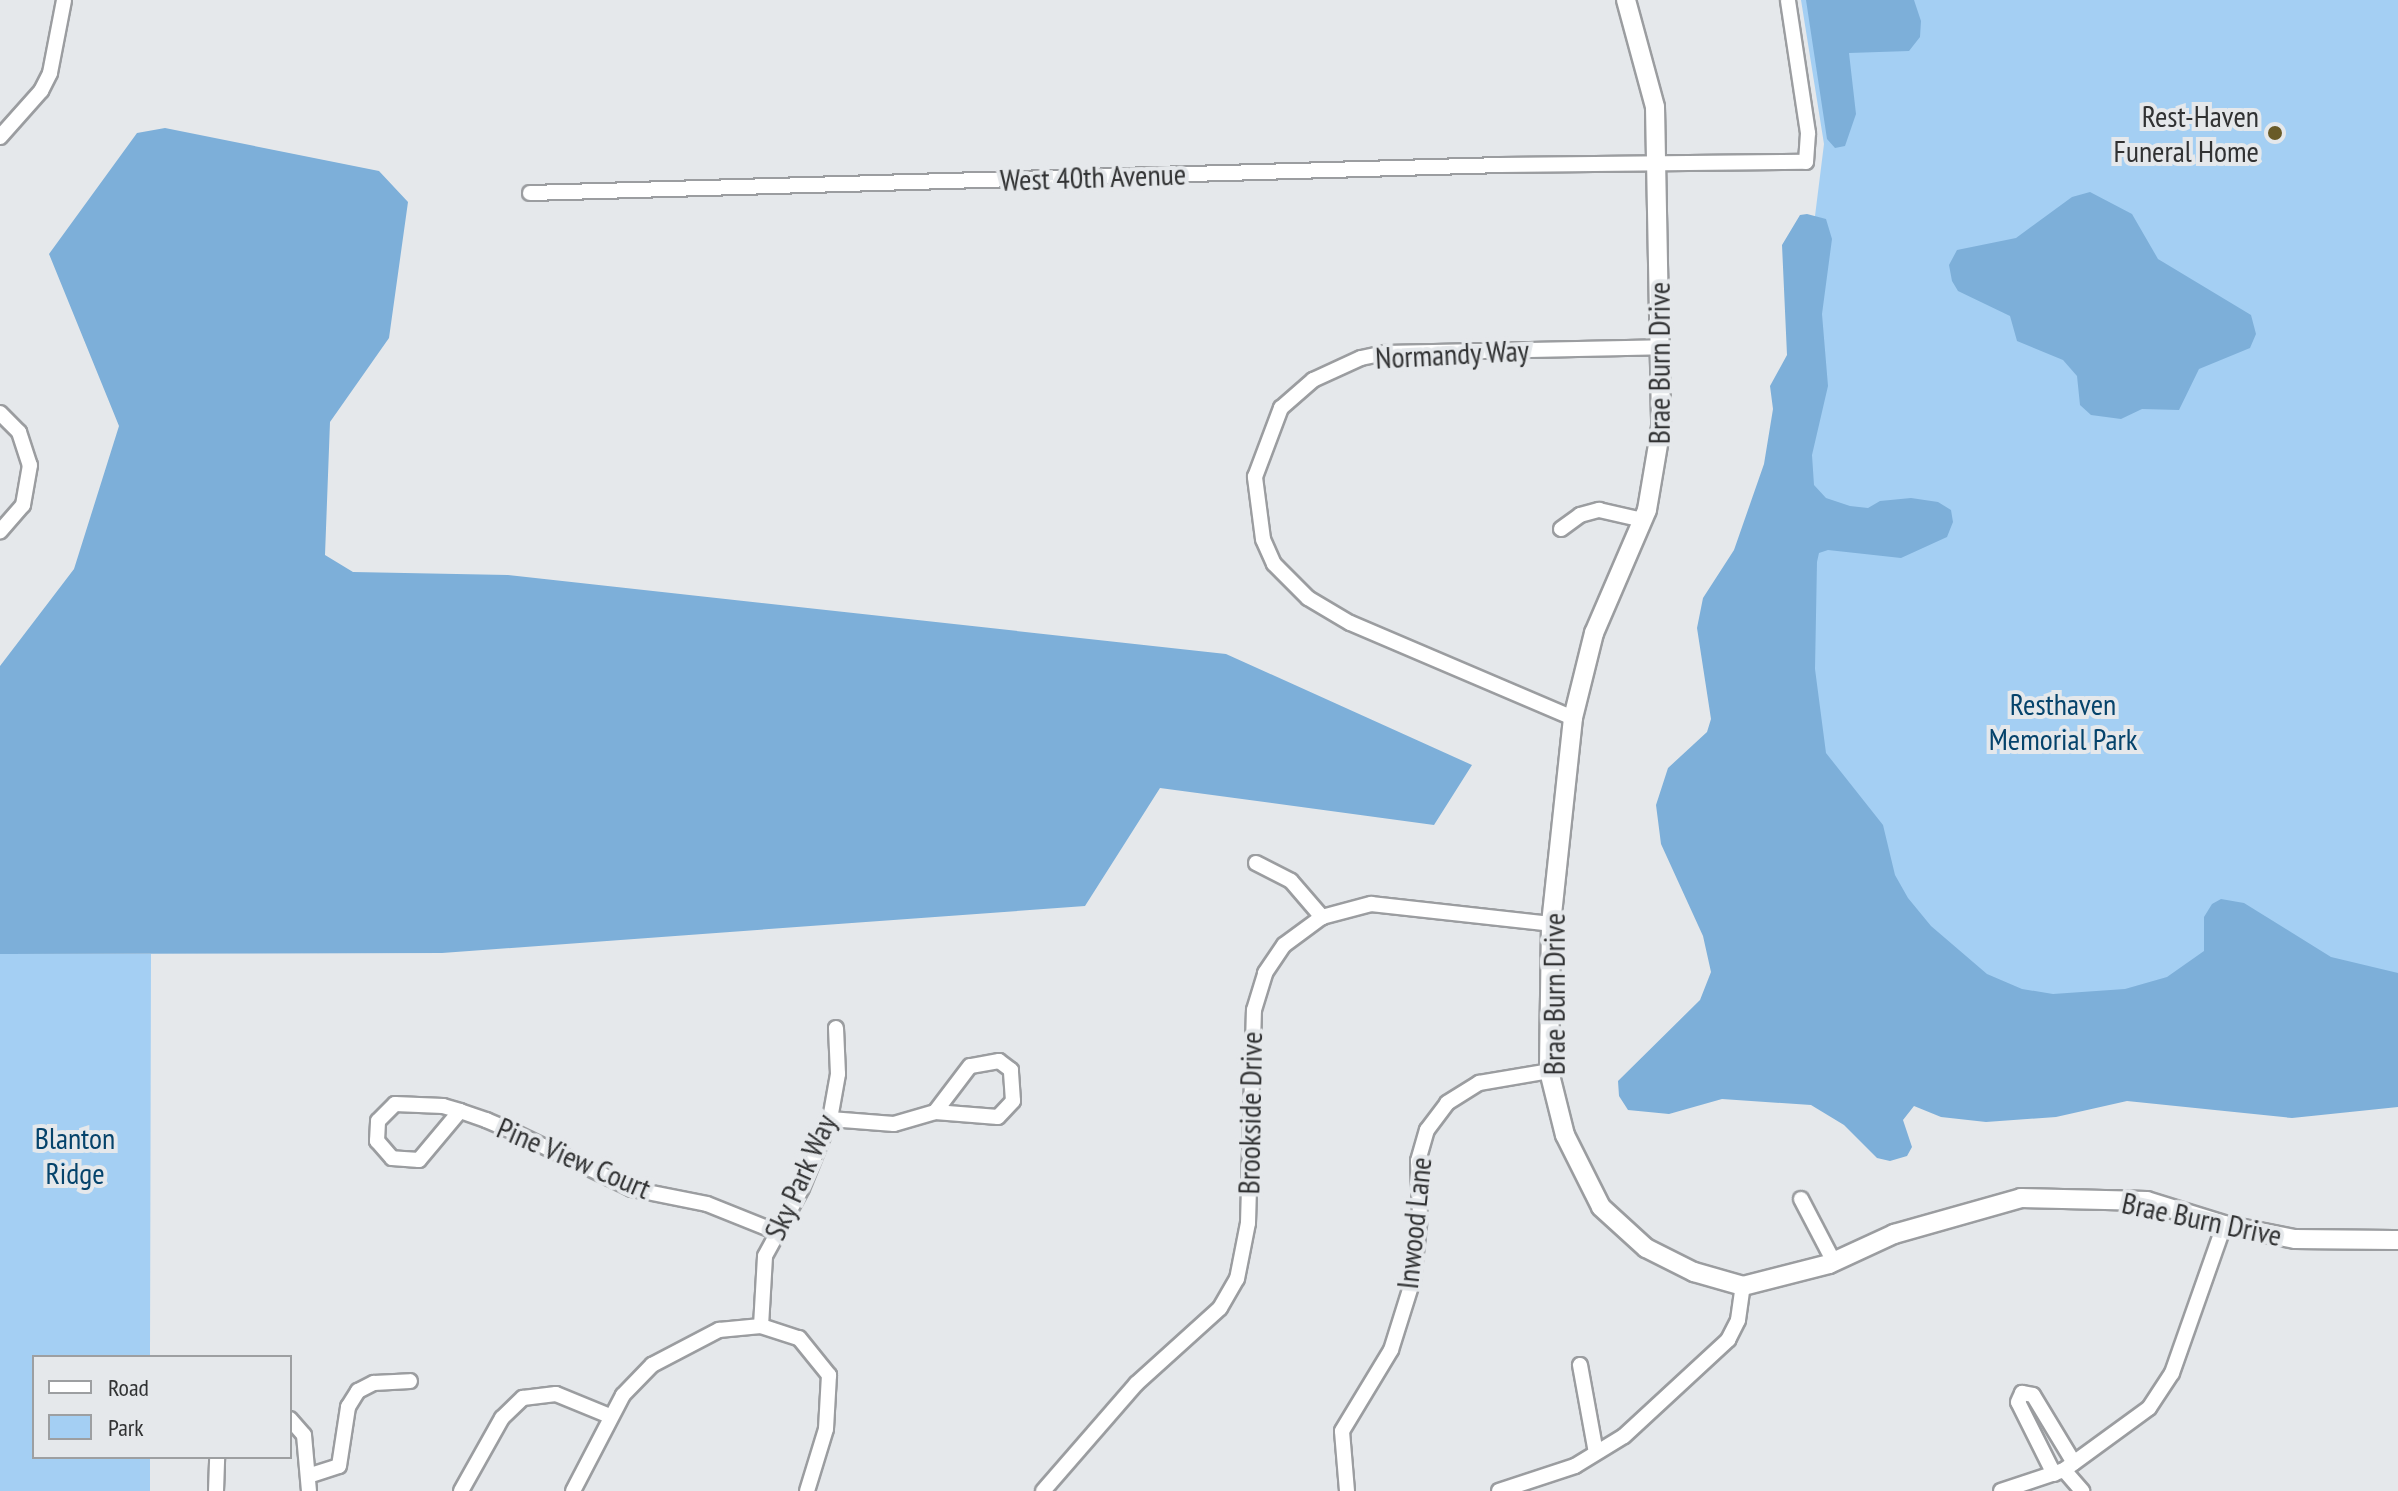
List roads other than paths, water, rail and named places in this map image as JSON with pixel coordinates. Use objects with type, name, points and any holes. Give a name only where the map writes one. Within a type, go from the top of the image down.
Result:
[{"type":"street","points":[[0,137],[46,82],[64,0]]},
{"type":"street","name":"Brae Burn Drive","points":[[1626,0],[1650,76],[1657,163],[1662,347],[1659,458],[1643,520],[1594,633],[1573,718],[1551,924],[1549,1071],[1565,1135],[1601,1207],[1646,1248],[1694,1272],[1743,1286],[1834,1262],[1894,1234],[2021,1198],[2147,1201],[2224,1225],[2295,1239],[2398,1240]]},
{"type":"street","name":"West 40th Avenue","points":[[530,193],[1657,163],[1806,162],[1808,133],[1788,0]]},
{"type":"street","name":"Normandy Way","points":[[1573,718],[1350,623],[1308,598],[1274,564],[1263,539],[1255,477],[1281,408],[1313,380],[1361,358],[1427,351],[1662,347]]},
{"type":"street","points":[[0,413],[19,432],[30,465],[23,505],[0,531]]},
{"type":"street","points":[[1561,529],[1580,515],[1599,510],[1643,520]]},
{"type":"street","points":[[1256,863],[1291,881],[1322,917]]},
{"type":"street","name":"Brookside Drive","points":[[1043,1491],[1136,1384],[1201,1327],[1230,1294],[1248,1223],[1250,1053],[1258,992],[1284,945],[1322,917],[1371,904],[1551,924]]},
{"type":"street","name":"Sky Park Way","points":[[761,1326],[760,1280],[765,1256],[779,1233],[830,1119],[838,1074],[836,1028]]},
{"type":"street","points":[[830,1119],[894,1124],[935,1112],[998,1117],[1013,1101],[1011,1070],[999,1061],[970,1066],[935,1112]]},
{"type":"street","name":"Inwood Lane","points":[[1347,1491],[1342,1431],[1391,1350],[1413,1280],[1420,1217],[1418,1161],[1427,1130],[1447,1103],[1479,1083],[1549,1071]]},
{"type":"street","name":"Pine View Court","points":[[460,1111],[419,1160],[392,1158],[377,1141],[378,1121],[395,1104],[429,1103],[460,1111],[632,1189],[707,1204],[779,1233]]},
{"type":"street","points":[[1801,1199],[1834,1262]]},
{"type":"street","points":[[2001,1491],[2064,1469],[2149,1408],[2172,1373],[2224,1225]]},
{"type":"street","points":[[1499,1491],[1575,1466],[1641,1422],[1728,1340],[1743,1286]]},
{"type":"street","points":[[573,1491],[610,1416],[633,1382],[672,1350],[719,1330],[761,1326],[799,1338],[829,1375],[826,1429],[807,1491]]},
{"type":"street","points":[[1580,1365],[1590,1443],[1596,1453]]},
{"type":"street","points":[[311,1475],[339,1466],[348,1407],[358,1391],[374,1383],[410,1381]]},
{"type":"street","points":[[2064,1469],[2033,1395],[2022,1393],[2018,1402],[2064,1469],[2082,1491]]},
{"type":"street","points":[[461,1491],[502,1418],[523,1398],[556,1394],[610,1416]]},
{"type":"street","points":[[292,1421],[304,1435],[311,1475],[309,1491]]},
{"type":"street","points":[[216,1491],[217,1459]]},
{"type":"place","name":"Rest-Haven Funeral Home","points":[[2275,133]]},
{"type":"park label","name":"Resthaven Memorial Park","points":[[2063,721]]},
{"type":"park label","name":"Blanton Ridge","points":[[75,1155]]}]
